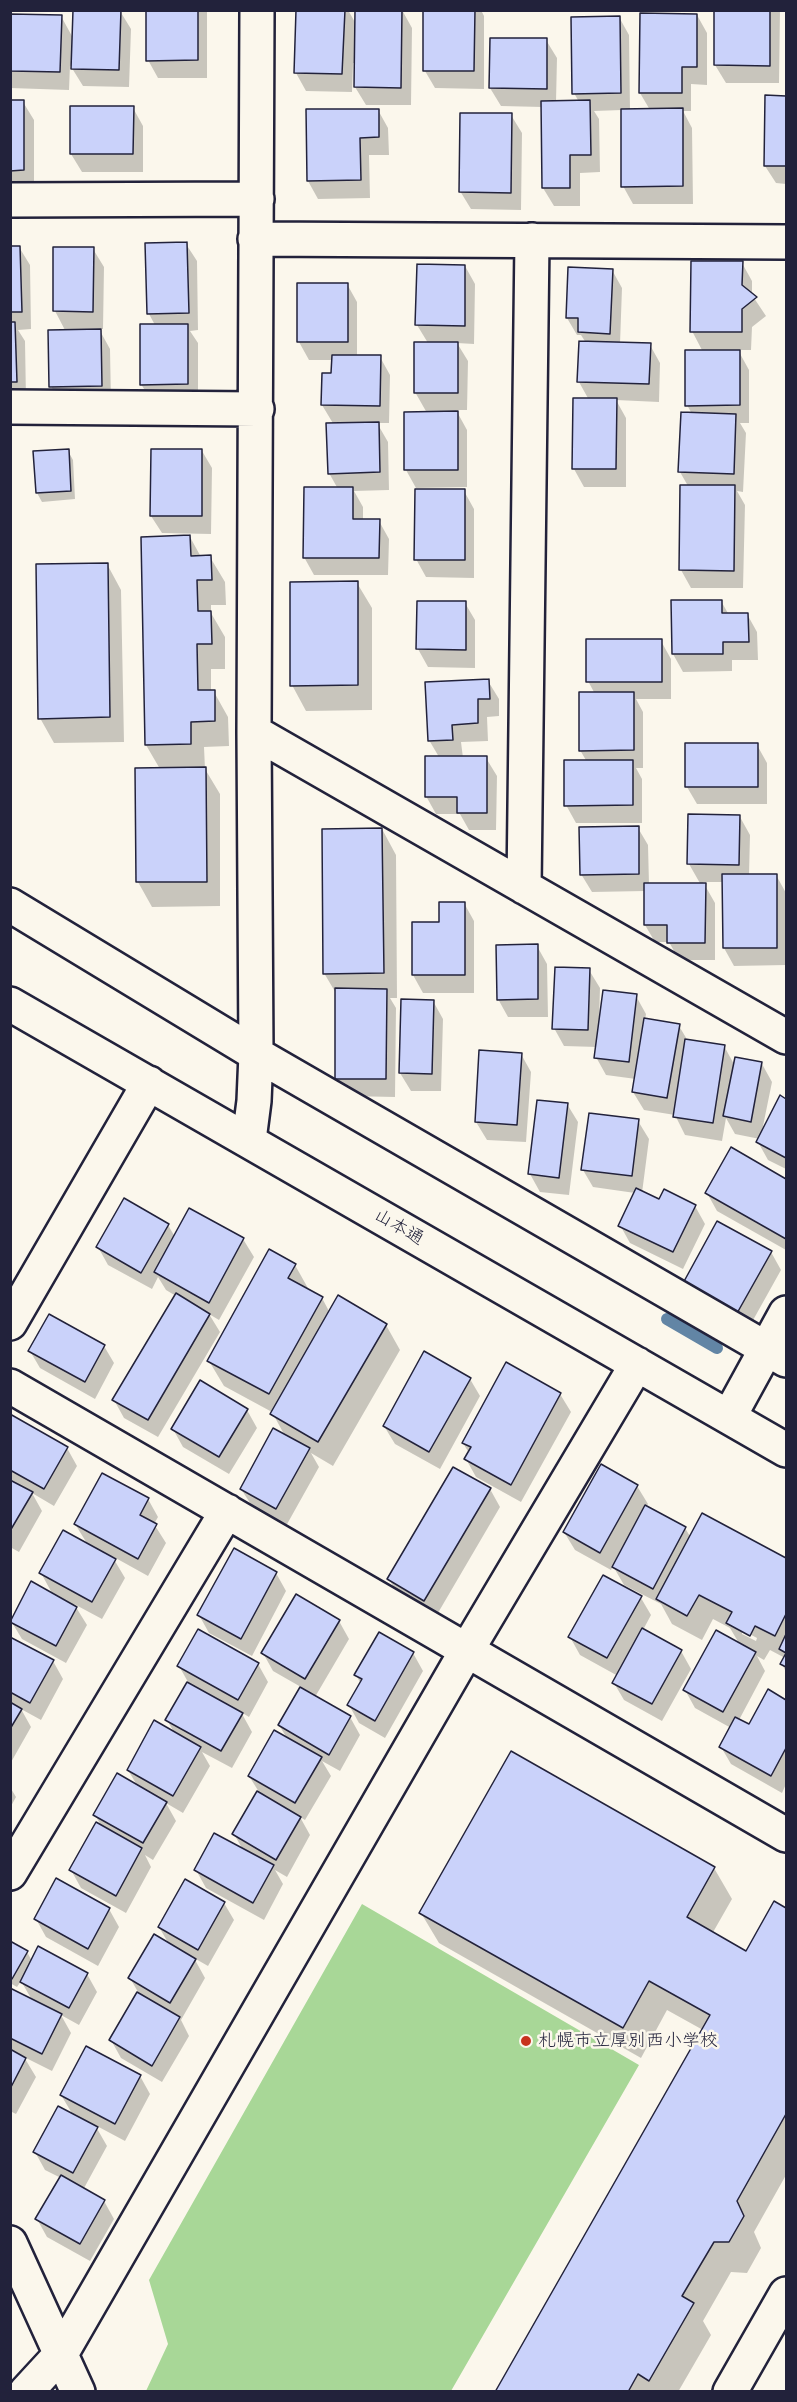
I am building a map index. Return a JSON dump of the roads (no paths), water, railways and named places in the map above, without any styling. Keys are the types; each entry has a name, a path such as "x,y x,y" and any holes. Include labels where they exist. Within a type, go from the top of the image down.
{"street":[{"path":"249,1140 256,1059 254,732 257,10"},
{"path":"10,200 257,199"},
{"path":"255,239 786,242"},
{"path":"524,886 532,240"},
{"path":"10,407 257,409"},
{"path":"254,732 786,1037"},
{"path":"10,905 256,1059 776,1354"},
{"name":"山本通","path":"10,1004 786,1450"},
{"path":"10,1323 149,1083"},
{"path":"729,1418 776,1354 786,1313"},
{"path":"26,2391 61,2354 467,1650 638,1364"},
{"path":"10,1386 786,1834"},
{"path":"10,1873 227,1511"},
{"path":"10,2243 78,2391"},
{"path":"730,2391 786,2294"}],"waterway":[{"path":"667,1319 717,1348"}],"place":[{"name":"札幌市立厚別西小学校","path":"526,2041"}]}
